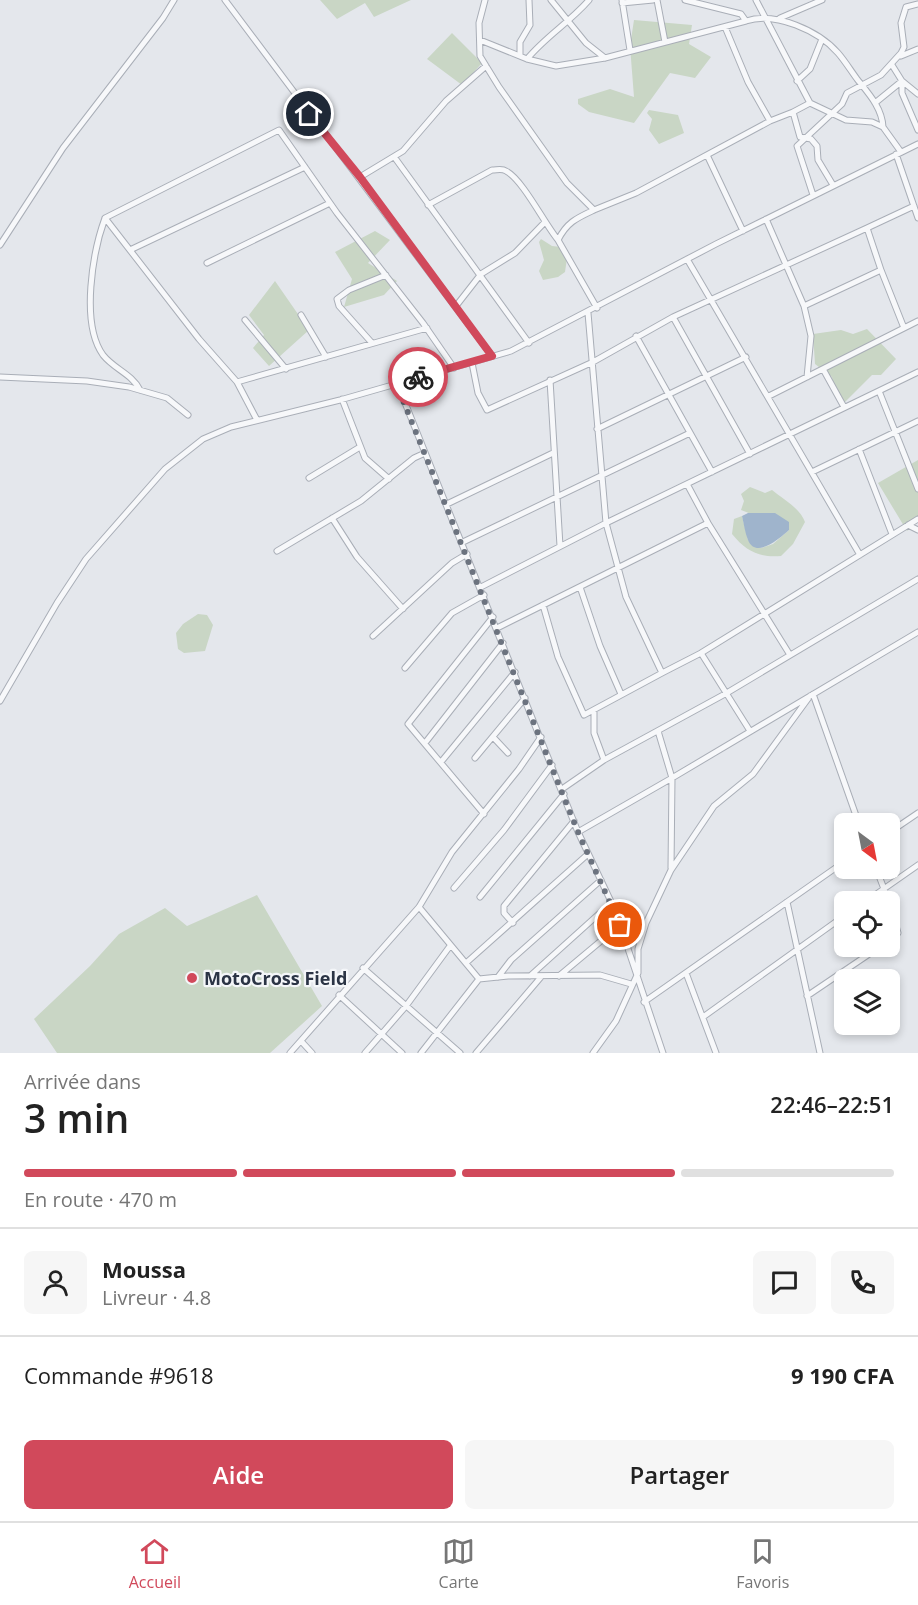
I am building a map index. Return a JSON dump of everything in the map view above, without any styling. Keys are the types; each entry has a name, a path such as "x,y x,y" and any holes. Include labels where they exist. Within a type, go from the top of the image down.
{"street":[{"path":"0,245 63,148 164,18 174,0"},
{"path":"225,0 309,114 360,177 492,356"},
{"path":"485,0 479,23 480,56 567,183 594,210"},
{"path":"520,54 520,42 530,25 529,0"},
{"path":"551,0 568,23 605,58"},
{"path":"527,59 542,41 568,23 588,0"},
{"path":"630,50 622,1 655,0 664,42"},
{"path":"685,0 732,11 741,15 746,21"},
{"path":"756,0 810,103 846,120 872,122 884,127"},
{"path":"779,18 822,0"},
{"path":"813,195 797,147 842,104 847,93 861,84 874,80 892,65 904,47 902,23 906,7 918,4"},
{"path":"480,40 520,54 527,59 556,66 605,58 746,21 766,17 779,18 822,39 839,54 875,103 882,116 884,127 899,153 918,218"},
{"path":"725,27 748,82 770,121"},
{"path":"797,81 810,69 822,39"},
{"path":"899,56 918,49"},
{"path":"892,65 902,81 918,94"},
{"path":"360,177 376,165 395,158 413,142 446,101 486,66"},
{"path":"875,103 902,81"},
{"path":"902,81 902,93 918,130"},
{"path":"558,240 564,228 573,219 636,193 770,121 810,103"},
{"path":"793,112 799,134 817,146 820,164 833,185"},
{"path":"140,390 133,379 102,353 95,333 92,310 93,271 98,239 105,218 279,130 330,203 427,328 454,368"},
{"path":"0,701 71,581 165,469 203,439 231,427 472,363 529,344 687,259 918,144"},
{"path":"707,155 742,231"},
{"path":"395,158 481,274 529,344"},
{"path":"130,250 305,167"},
{"path":"428,205 492,170 503,169 520,186 558,240 597,308"},
{"path":"207,263 330,203"},
{"path":"472,363 478,393 487,410 593,362 673,317 914,206"},
{"path":"105,218 199,339 237,382 257,420"},
{"path":"766,219 804,306 811,336 807,377"},
{"path":"456,306 481,274 515,253 545,222"},
{"path":"867,228 904,328"},
{"path":"687,259 860,555"},
{"path":"804,306 881,270"},
{"path":"372,343 339,306 336,299 349,290 386,275"},
{"path":"588,313 606,523 626,597 662,673"},
{"path":"301,315 326,357"},
{"path":"673,317 750,454"},
{"path":"245,320 286,369"},
{"path":"769,396 918,321"},
{"path":"237,382 427,328"},
{"path":"636,336 712,472"},
{"path":"597,429 746,357"},
{"path":"823,369 844,407"},
{"path":"481,587 606,523 918,372"},
{"path":"0,377 87,381 140,390 167,398 188,415"},
{"path":"549,381 560,546"},
{"path":"396,383 463,542 578,832 620,925 663,1053"},
{"path":"879,391 918,489"},
{"path":"342,399 365,458 389,479"},
{"path":"812,472 918,421"},
{"path":"463,542 690,433"},
{"path":"309,478 360,447"},
{"path":"859,449 892,534"},
{"path":"277,551 361,501 414,458 425,453"},
{"path":"447,504 553,453"},
{"path":"687,484 708,523 790,655"},
{"path":"332,518 357,557 403,609"},
{"path":"543,605 558,657 584,715 701,653 918,519"},
{"path":"497,628 708,523"},
{"path":"908,525 918,530"},
{"path":"373,636 452,563 467,554"},
{"path":"480,897 563,791 604,760 725,694 918,579"},
{"path":"580,587 600,646 621,694"},
{"path":"405,668 452,613 484,595"},
{"path":"484,814 409,722 493,617"},
{"path":"578,832 918,632"},
{"path":"425,743 503,643"},
{"path":"701,653 750,731"},
{"path":"441,762 515,672"},
{"path":"811,695 856,813"},
{"path":"593,1053 616,1021 638,973 638,949 646,923 671,870 714,806 753,774 811,695"},
{"path":"475,758 525,698"},
{"path":"594,710 594,733 604,760"},
{"path":"658,731 672,778 671,870"},
{"path":"493,737 508,753"},
{"path":"290,1053 419,907 452,852 484,814 541,737"},
{"path":"454,888 504,830 552,765"},
{"path":"900,825 918,813"},
{"path":"513,923 504,913 504,906 574,821"},
{"path":"466,963 588,854"},
{"path":"881,891 918,865"},
{"path":"644,1002 834,869"},
{"path":"880,879 884,889"},
{"path":"498,977 519,953 601,880"},
{"path":"787,902 820,1053"},
{"path":"530,976 611,903"},
{"path":"419,907 479,979"},
{"path":"703,1017 834,923"},
{"path":"559,976 620,925"},
{"path":"365,1053 406,1006 450,946"},
{"path":"807,996 865,957"},
{"path":"363,968 460,1053"},
{"path":"686,973 716,1053"},
{"path":"421,1053 479,979 600,975 631,984"},
{"path":"476,1053 541,976"},
{"path":"339,995 402,1053"},
{"path":"301,1041 312,1053"}],"green space":[{"path":"320,0 411,0 374,17 365,3 337,19"},
{"path":"634,20 692,25 689,44 711,57 695,78 670,73 634,123 589,112 578,104 578,99 610,89 634,97 630,46"},
{"path":"452,33 482,63 462,85 427,59"},
{"path":"649,110 678,115 684,133 659,144 649,130 652,119 647,113"},
{"path":"375,231 390,240 368,263 397,281 384,295 344,307 352,279 335,252"},
{"path":"541,239 552,246 561,247 567,258 565,272 558,277 543,280 539,271 544,260 539,242"},
{"path":"275,281 309,330 269,366 253,348 264,335 249,315"},
{"path":"867,329 896,359 881,375 872,375 844,403 834,389 832,377 815,364 813,334 841,330 853,334"},
{"path":"918,460 918,519 907,531 878,483"},
{"path":"750,487 765,493 772,490 803,517 805,522 793,544 781,556 766,556 754,552 742,545 732,534 734,519 742,516 748,540 761,548 773,544 789,530 765,513 754,515 741,510 744,501 741,494"},
{"path":"198,614 207,615 213,625 205,651 184,653 178,649 176,633 183,624"},
{"name":"MotoCross Field","path":"257,895 322,1006 270,1053 57,1053 34,1019 90,966 119,934 165,908 187,926"}],"water":[{"path":"748,513 775,513 789,522 789,530 768,545 757,548 752,546 745,531 742,516"}],"way so far":[{"path":"418,377 396,383 463,542 578,832 620,925"}],"place":[{"name":"MotoCross Field","path":"192,978"}],"route":[{"path":"309,114 360,177 492,356 418,377"}]}
